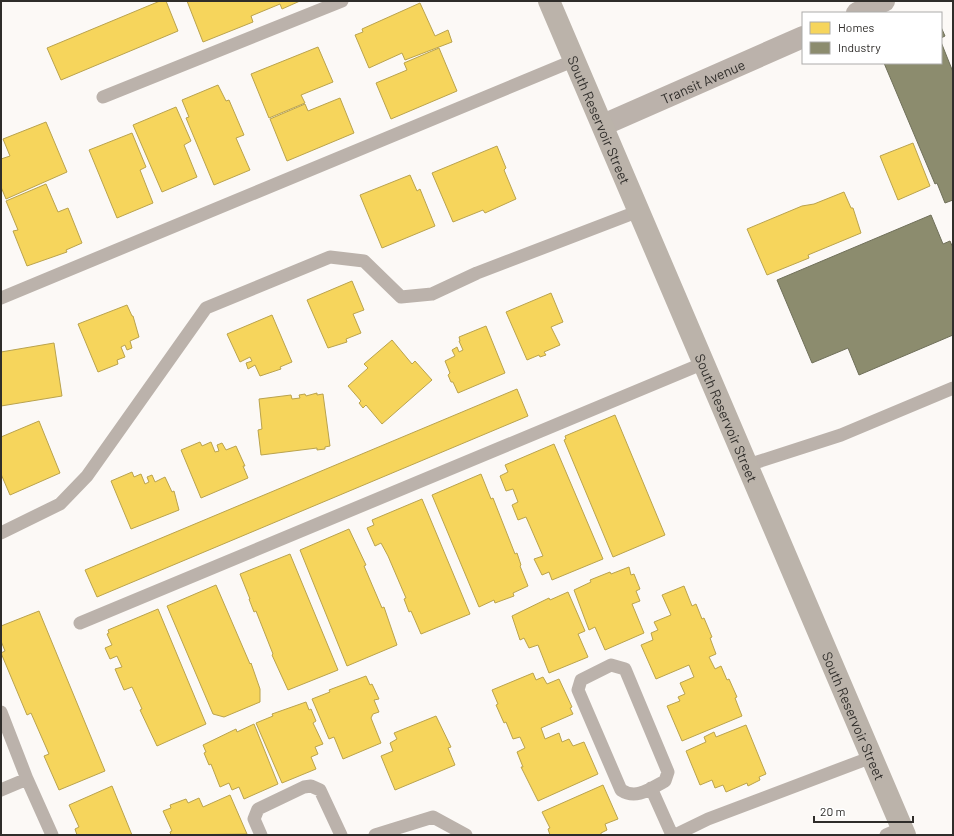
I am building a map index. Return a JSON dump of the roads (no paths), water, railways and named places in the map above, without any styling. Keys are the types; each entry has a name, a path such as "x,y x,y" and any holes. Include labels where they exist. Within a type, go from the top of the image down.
{"main road":[{"name":"South Reservoir Street","path":"549,1 872,758 898,833"}],"street":[{"path":"859,12 884,1"},
{"name":"Transit Avenue","path":"603,125 802,37"}],"lane":[{"path":"103,97 342,1"},
{"path":"1,298 574,60"},
{"path":"1,533 60,504 87,476 206,308 330,257 364,261 401,297 432,294 477,273 639,211"},
{"path":"80,623 704,363"},
{"path":"748,465 841,435 953,388"},
{"path":"611,665 625,669 668,772 665,781 651,788 637,795 628,794 621,790 581,700 578,690 581,680 611,665"},
{"path":"1,712 27,779 52,835"},
{"path":"675,835 708,819 872,758"},
{"path":"1,790 27,779"},
{"path":"261,835 254,819 258,809 304,787 312,786 320,790 341,835"},
{"path":"651,788 672,835"},
{"path":"375,835 433,817 466,835"}]}
